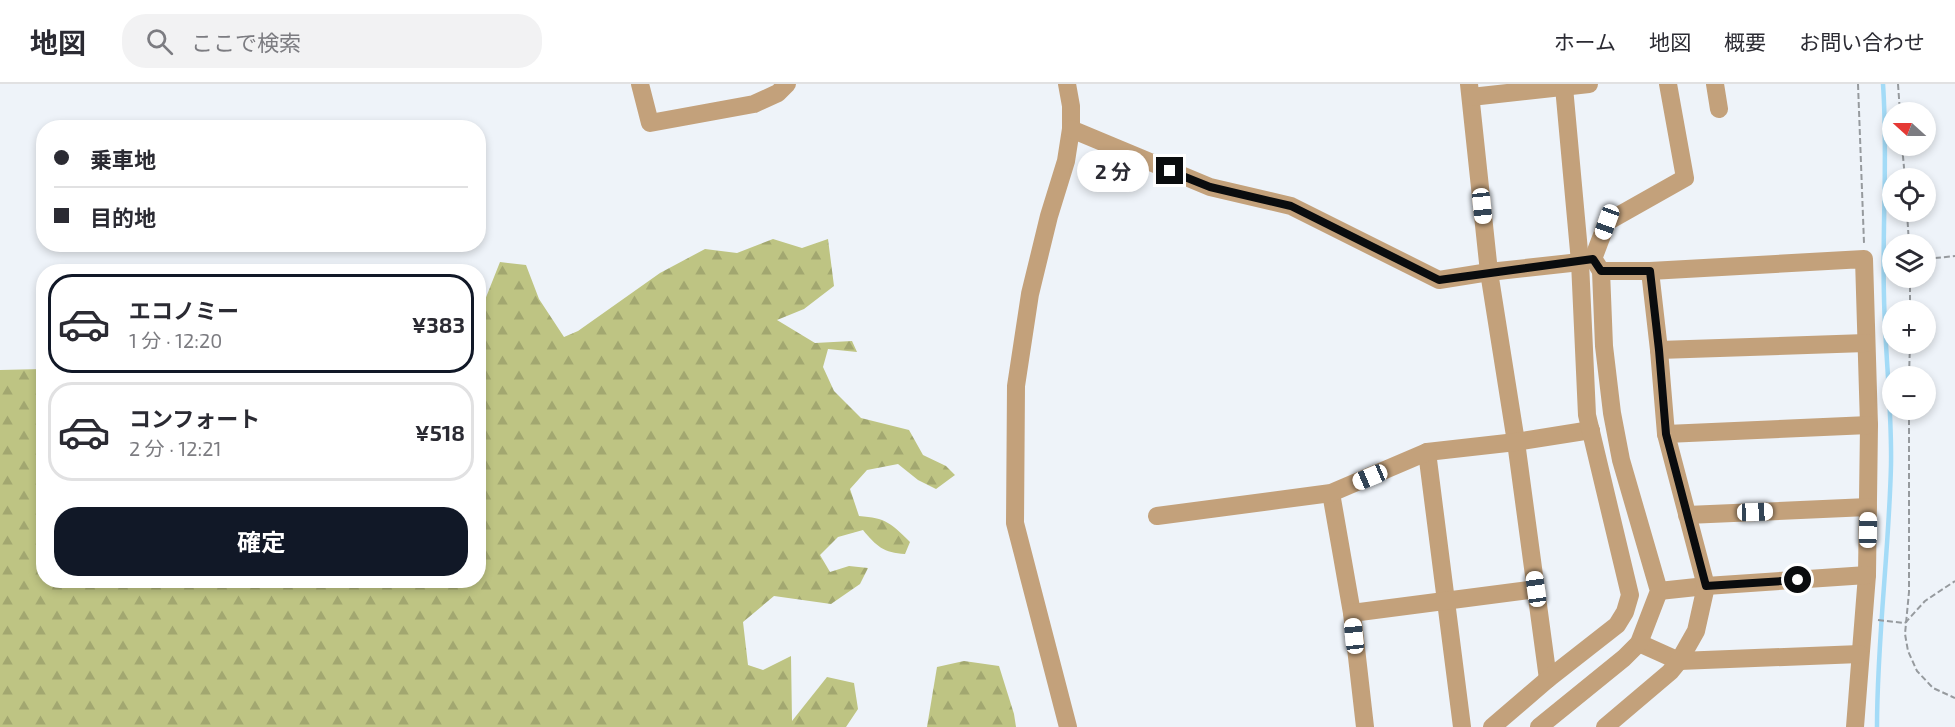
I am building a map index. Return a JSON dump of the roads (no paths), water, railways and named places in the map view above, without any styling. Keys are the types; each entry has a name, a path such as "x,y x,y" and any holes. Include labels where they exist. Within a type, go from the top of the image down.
{"street":[{"path":"640,84 650,123 754,104 778,93 787,84"},
{"path":"1067,84 1071,106 1071,129 1066,161 1049,216 1030,294 1016,386 1015,523 1068,727"},
{"path":"1548,679 1516,442 1489,272 1470,91 1589,84"},
{"path":"1492,727 1617,625 1625,612 1630,596 1587,415 1591,264 1607,222 1685,178 1668,84"},
{"path":"1714,84 1719,109"},
{"path":"1539,727 1624,658 1639,643 1659,591 1621,459 1564,87"},
{"path":"1071,129 1210,187 1291,206 1439,280 1489,272 1591,264 1650,271 1864,259 1869,424 1867,575 1855,727"},
{"path":"1605,727 1670,672 1679,661 1696,631 1706,586 1666,434 1650,271"},
{"path":"1659,350 1866,343"},
{"path":"1666,434 1869,424"},
{"path":"1157,516 1331,493 1427,452 1516,442 1592,430"},
{"path":"1427,452 1462,727"},
{"path":"1331,493 1352,613 1365,727"},
{"path":"1687,516 1868,507"},
{"path":"1659,591 1867,575"},
{"path":"1352,613 1536,589"},
{"path":"1639,643 1679,661 1860,654"}],"waterway":[{"path":"1877,727 1891,465 1884,297 1883,84"}]}
